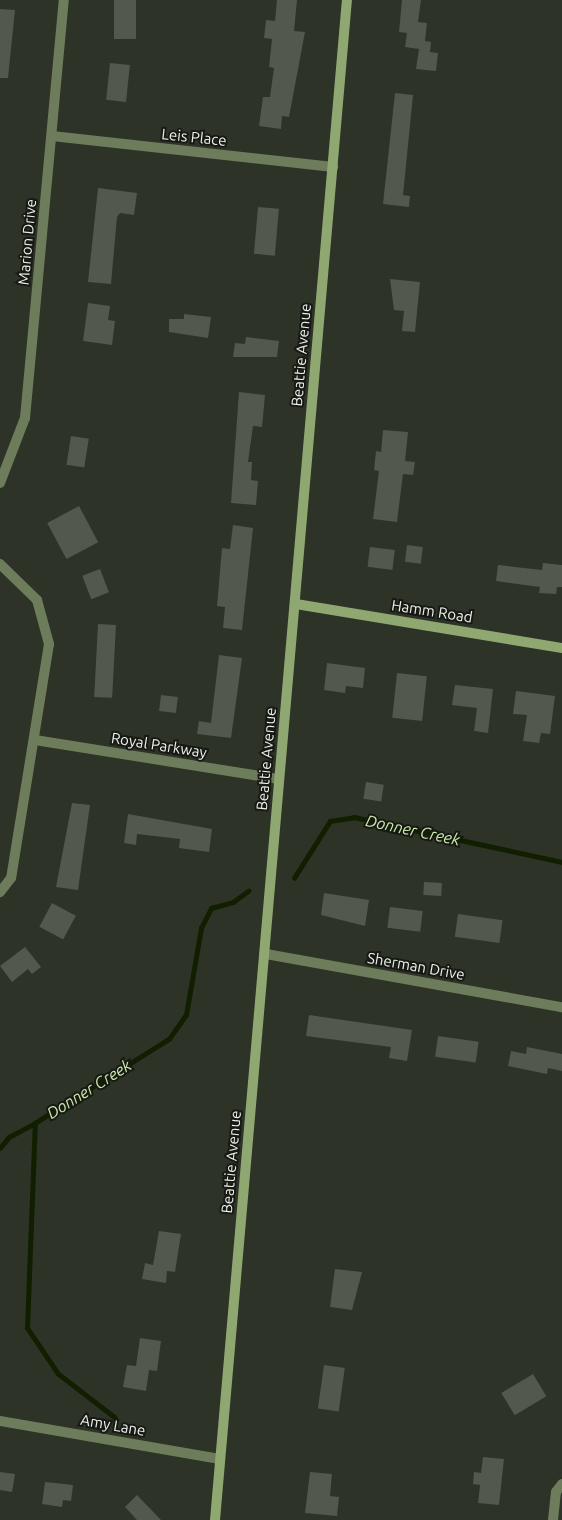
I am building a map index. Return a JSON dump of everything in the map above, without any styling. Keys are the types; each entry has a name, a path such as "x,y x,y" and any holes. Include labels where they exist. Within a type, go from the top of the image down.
{"street":[{"name":"Marion Drive","path":"0,483 25,418 64,0"},
{"name":"Beattie Avenue","path":"215,1520 266,954 279,779 296,604 347,0"},
{"name":"Leis Place","path":"52,136 333,167"},
{"path":"0,564 37,600 49,644 11,878 0,892"},
{"name":"Hamm Road","path":"296,604 562,648"},
{"name":"Royal Parkway","path":"34,740 279,779"},
{"name":"Sherman Drive","path":"266,954 562,1006"},
{"name":"Amy Lane","path":"0,1421 220,1459"},
{"path":"553,1520 556,1492 562,1484"}],"building":[{"path":"114,0 136,0 136,39 114,39"},
{"path":"277,0 297,0 294,31 305,32 289,117 282,116 281,129 259,126 263,97 270,97 274,68 269,67 272,39 264,38 266,20 275,21"},
{"path":"402,0 421,0 418,22 427,23 425,41 431,42 430,52 438,53 436,71 416,69 419,49 405,47 407,33 399,32"},
{"path":"0,9 15,10 8,78 0,78"},
{"path":"110,63 130,65 126,102 106,100"},
{"path":"395,93 413,95 403,195 410,196 409,207 383,204"},
{"path":"98,188 137,193 134,215 120,213 117,217 111,284 88,282"},
{"path":"258,207 279,209 275,256 254,254"},
{"path":"390,279 420,282 415,332 402,331 404,311 394,310"},
{"path":"88,303 110,306 108,320 115,321 112,345 83,341"},
{"path":"184,314 211,317 208,338 169,332 169,319 184,319"},
{"path":"246,337 279,341 277,357 233,357 235,343 245,344"},
{"path":"239,392 265,395 262,427 253,426 248,462 252,462 251,480 258,481 256,505 231,503"},
{"path":"383,430 408,432 405,461 415,462 413,475 403,474 397,522 373,519 379,471 374,470 376,451 381,452"},
{"path":"71,436 89,439 84,467 66,465"},
{"path":"79,506 98,542 66,559 47,523"},
{"path":"233,525 253,528 242,630 223,628 225,607 217,606 222,548 230,549"},
{"path":"407,545 423,547 421,564 405,562"},
{"path":"370,547 395,550 392,570 368,567"},
{"path":"543,563 562,565 562,587 557,587 556,594 539,593 540,587 496,581 498,565 542,570"},
{"path":"100,569 109,592 91,599 82,576"},
{"path":"98,624 116,625 112,698 94,697"},
{"path":"219,655 242,658 231,738 197,734 199,721 211,723"},
{"path":"327,663 365,668 363,688 346,686 345,693 324,690"},
{"path":"397,673 427,676 422,721 392,718"},
{"path":"455,685 493,689 488,733 474,731 477,708 452,705"},
{"path":"516,691 555,696 550,734 541,733 539,743 523,741 527,715 513,714"},
{"path":"161,695 178,697 176,713 159,711"},
{"path":"366,782 384,785 381,802 363,799"},
{"path":"72,803 90,805 78,890 56,887"},
{"path":"128,814 212,829 209,852 179,848 180,839 137,834 136,845 124,843"},
{"path":"424,882 442,883 441,896 423,895"},
{"path":"324,893 369,900 365,926 321,915"},
{"path":"52,903 76,916 63,940 39,927"},
{"path":"390,907 423,911 420,932 387,928"},
{"path":"458,914 503,920 499,943 455,937"},
{"path":"25,947 41,967 32,974 28,969 12,982 0,966"},
{"path":"309,1015 412,1030 407,1061 389,1058 391,1047 306,1036"},
{"path":"438,1036 479,1042 476,1063 435,1057"},
{"path":"527,1047 562,1054 562,1071 548,1068 547,1074 508,1066 511,1051 526,1054"},
{"path":"159,1231 181,1234 175,1272 167,1271 166,1283 142,1279 145,1263 153,1265"},
{"path":"335,1269 362,1272 352,1310 330,1307"},
{"path":"140,1338 161,1341 157,1371 149,1370 146,1391 123,1387 127,1365 136,1366"},
{"path":"324,1365 345,1368 339,1411 318,1409"},
{"path":"533,1374 546,1396 515,1415 501,1393"},
{"path":"483,1457 504,1459 499,1505 478,1503 480,1485 473,1484 474,1472 481,1473"},
{"path":"0,1472 15,1474 12,1492 0,1490"},
{"path":"310,1472 332,1474 330,1496 339,1497 337,1516 305,1513"},
{"path":"45,1482 73,1485 71,1501 63,1500 62,1507 42,1504"},
{"path":"137,1495 161,1520 137,1520 125,1507"}],"waterway":[{"name":"Donner Creek","path":"294,878 330,821 354,817 562,862"},
{"name":"Donner Creek","path":"115,1418 58,1374 27,1328 35,1123 169,1039 186,1015 201,928 211,908 233,902 248,891"},
{"path":"0,1148 9,1137 35,1123"}]}
